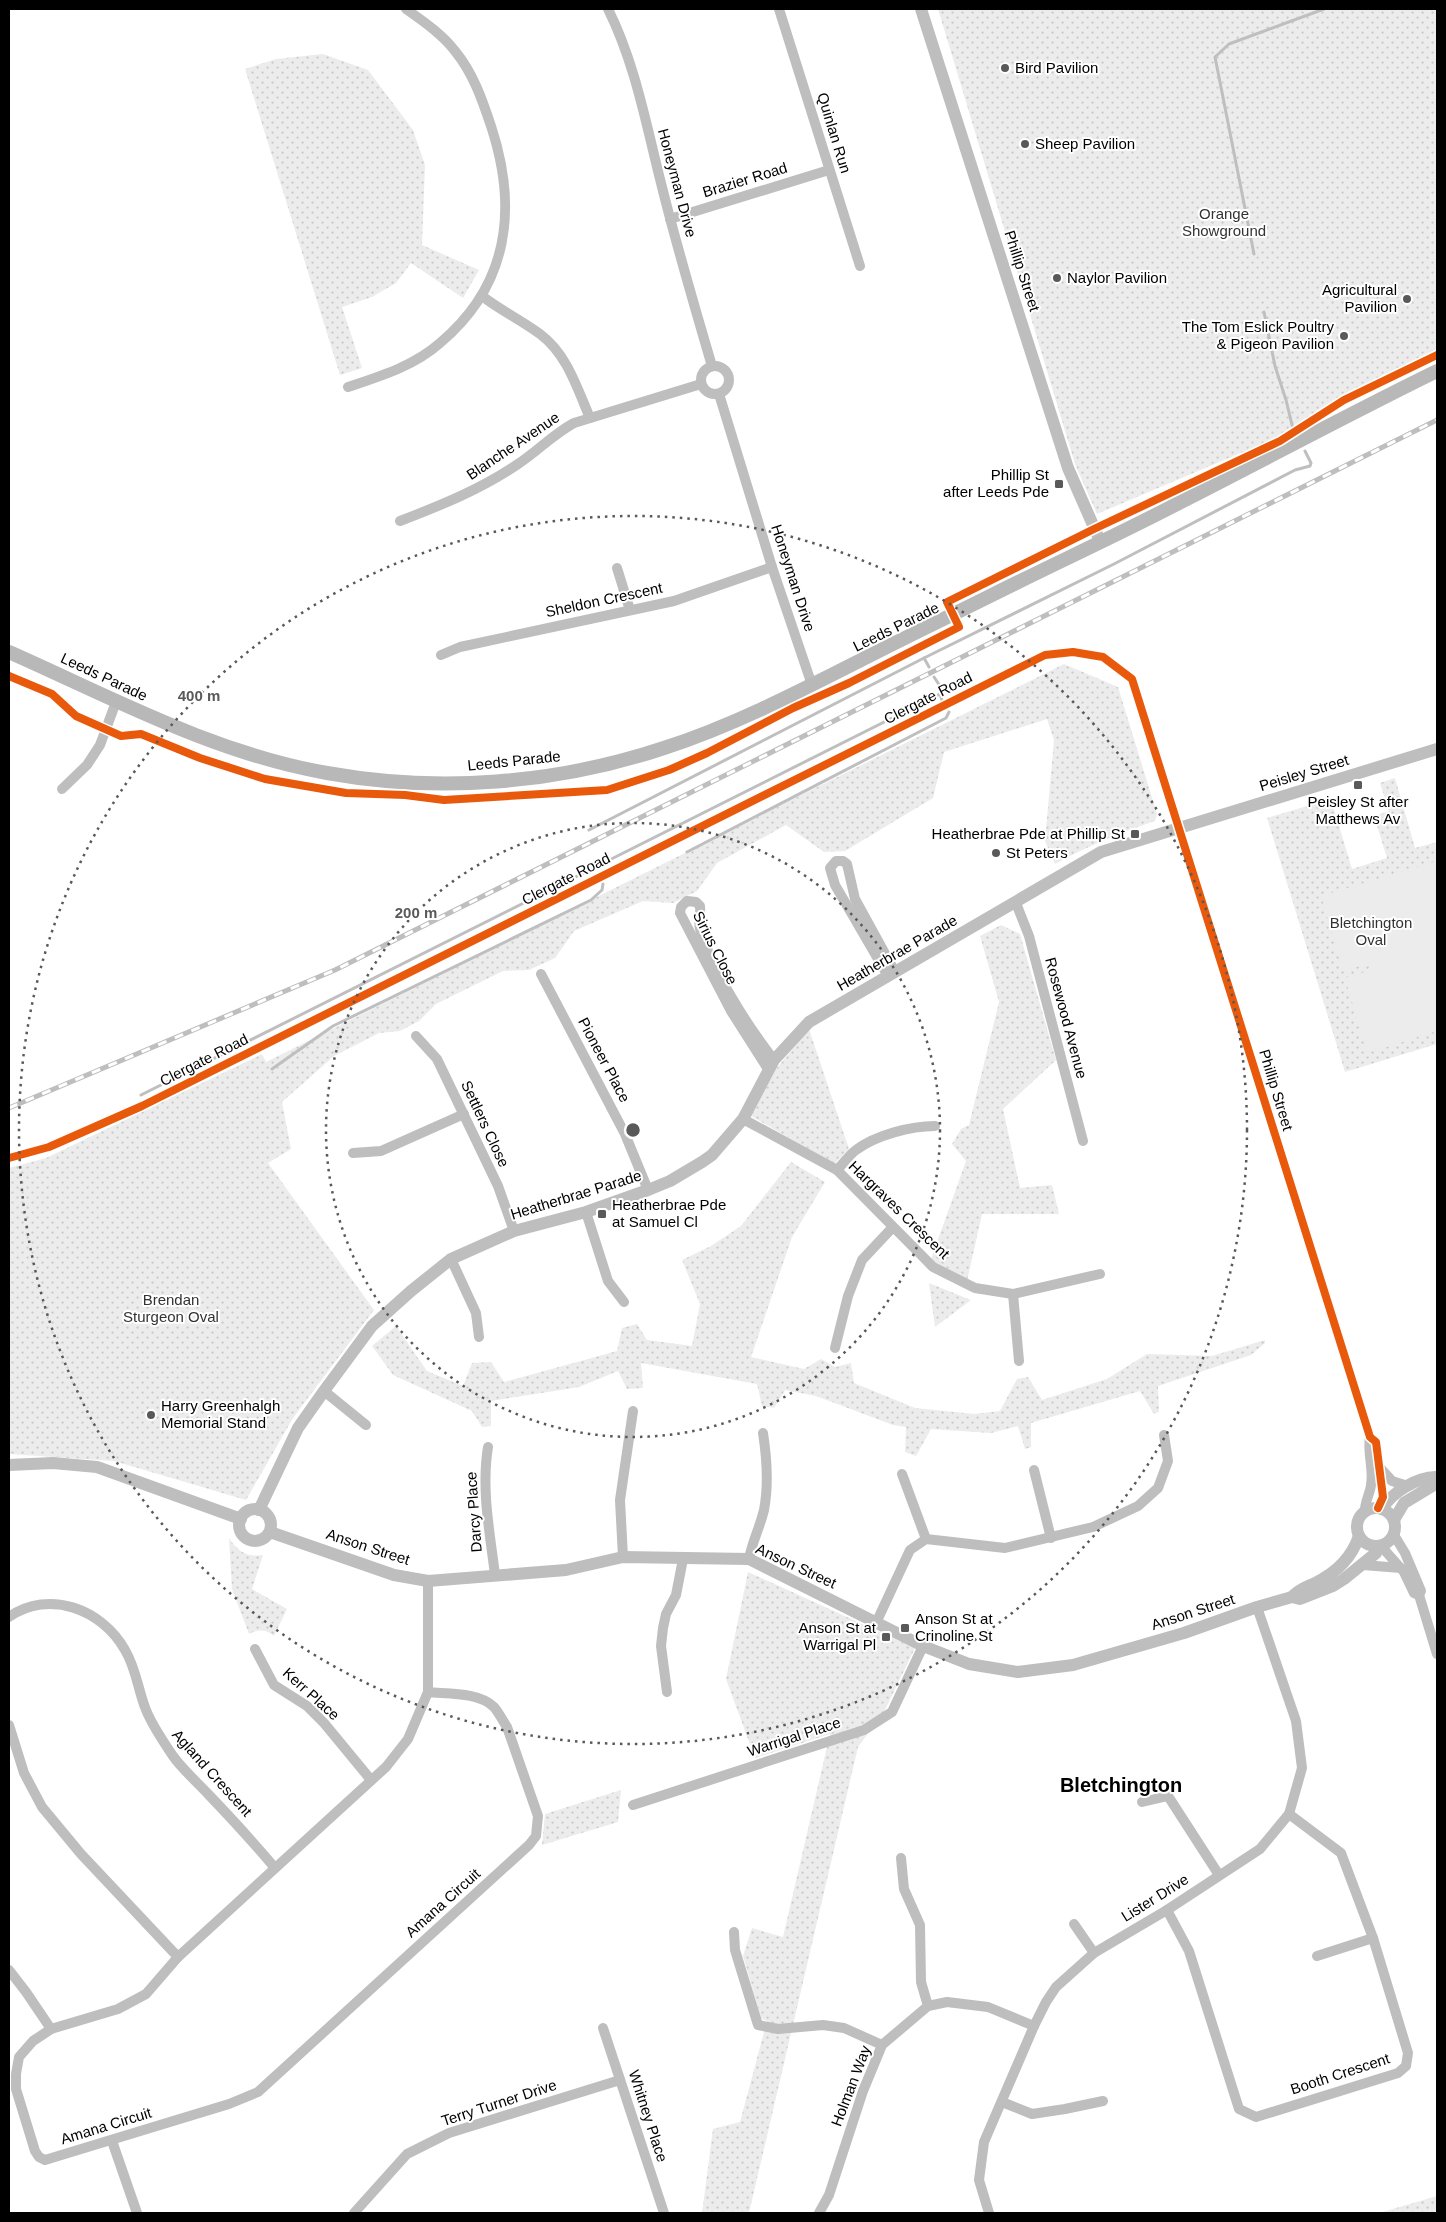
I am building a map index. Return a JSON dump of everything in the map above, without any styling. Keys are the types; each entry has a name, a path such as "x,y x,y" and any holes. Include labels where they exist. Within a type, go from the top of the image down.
{"main road":[{"name":"Leeds Parade","path":"9,652 116,702 214,743 285,764 326,773 420,783 469,783 545,776 618,762 665,748 707,732 812,685 1177,504 1437,371"}],"street":[{"path":"348,387 394,371 419,358 439,344 459,326 482,296 497,261 504,233 506,216 504,178 496,141 483,102 464,64 444,39 406,9"},
{"name":"Honeyman Drive","path":"608,9 633,73 670,218 712,366"},
{"name":"Quinlan Run","path":"779,9 860,266"},
{"name":"Phillip Street","path":"921,9 1068,468 1100,541"},
{"name":"Brazier Road","path":"670,218 830,170"},
{"path":"482,296 539,333 555,348 568,367 590,418"},
{"path":"712,366 722,367 728,375 727,388 720,394 707,392 701,384 703,373 712,366"},
{"name":"Blanche Avenue","path":"400,521 467,495 520,462 559,431 590,418 701,384"},
{"name":"Honeyman Drive","path":"720,394 772,567 812,685"},
{"name":"Sheldon Crescent","path":"441,655 460,647 683,598 772,567"},
{"path":"617,568 630,610"},
{"name":"Clergate Road","path":"9,1158 49,1147 142,1106 1045,655 1073,652 1104,657 1132,679"},
{"name":"Phillip Street","path":"1132,679 1370,1437 1372,1483 1365,1512"},
{"path":"62,790 87,765 100,745 116,702"},
{"name":"Peisley Street","path":"1180,829 1437,749"},
{"name":"Heatherbrae Parade","path":"259,1510 298,1428 372,1326 451,1259 514,1231 586,1212 670,1181 712,1155 743,1119 771,1065 810,1022 1102,852 1180,829"},
{"path":"836,861 843,861 847,864 855,898 892,974 835,885 830,868 836,861"},
{"name":"Sirius Close","path":"688,900 696,902 700,906 700,928 712,958 771,1065 731,1011 680,913 681,907 688,900"},
{"name":"Rosewood Avenue","path":"1016,903 1029,936 1084,1141"},
{"name":"Pioneer Place","path":"542,974 625,1134 648,1190"},
{"name":"Settlers Close","path":"416,1036 437,1059 498,1186 514,1231"},
{"path":"353,1154 381,1151 464,1114"},
{"name":"Hargraves Crescent","path":"743,1119 837,1170 933,1268 975,1288 1013,1294 1100,1274"},
{"path":"837,1170 856,1150 890,1134 922,1126 935,1126"},
{"path":"586,1212 608,1282 624,1302"},
{"path":"835,1348 848,1296 862,1260 892,1228"},
{"path":"451,1259 476,1313 479,1336"},
{"path":"1013,1294 1019,1361"},
{"path":"324,1391 366,1426"},
{"path":"623,1557 620,1500 633,1411"},
{"path":"749,1559 764,1511 768,1462 763,1433"},
{"path":"876,1623 910,1550 926,1539 1005,1548 1093,1527 1138,1506 1158,1488 1168,1461 1164,1435"},
{"name":"Phillip Street","path":"1370,1437 1376,1442 1380,1469 1383,1497 1380,1508"},
{"name":"Darcy Place","path":"488,1447 484,1471 495,1575"},
{"path":"9,1465 53,1463 97,1467 241,1519"},
{"path":"1380,1469 1392,1481 1408,1486"},
{"path":"1034,1470 1051,1538"},
{"path":"902,1474 926,1539"},
{"path":"1394,1535 1388,1542 1379,1546 1367,1544 1359,1536 1357,1525 1365,1512 1380,1508 1408,1486 1437,1477"},
{"path":"1437,1483 1404,1503 1394,1520 1394,1535 1406,1553 1421,1590 1419,1595 1437,1654"},
{"path":"1380,1508 1389,1513 1394,1520"},
{"path":"259,1510 269,1518 270,1532 264,1538 251,1540 241,1532 241,1519 248,1511 259,1510"},
{"name":"Anson Street","path":"270,1532 394,1575 428,1581 566,1570 623,1557 749,1559 923,1646 969,1664 1018,1672 1073,1666 1184,1633 1257,1607 1292,1597 1300,1599 1333,1586 1363,1565 1376,1553 1379,1546"},
{"name":"Anson Street","path":"1292,1597 1297,1591 1316,1583 1337,1569 1353,1550 1359,1536"},
{"path":"1379,1546 1401,1568 1414,1593 1419,1595"},
{"path":"667,1692 661,1646 663,1628 666,1614 676,1595 683,1559"},
{"path":"1363,1565 1401,1568"},
{"name":"Amana Circuit","path":"428,1581 428,1692 408,1739 398,1754 178,1957 146,1994 133,2002 106,2013 51,2029 33,2041 20,2057 16,2074 16,2089 35,2151 39,2157 45,2160 112,2141 229,2104 258,2092 529,1845 536,1836 538,1816 507,1727 497,1711 484,1700 428,1692"},
{"name":"Agland Crescent","path":"9,1617 37,1604 70,1606 100,1622 117,1636 132,1664 146,1710 158,1734 175,1758 250,1837 275,1868"},
{"name":"Lister Drive","path":"989,2213 979,2180 984,2142 1034,2026 1056,1986 1094,1953 1166,1910 1260,1849 1290,1814 1302,1768 1296,1721 1257,1607"},
{"name":"Warrigal Place","path":"634,1805 864,1730 892,1712 923,1646"},
{"name":"Kerr Place","path":"255,1649 274,1684 307,1706 371,1780"},
{"path":"9,1725 24,1773 42,1807 81,1854 178,1957"},
{"path":"1142,1802 1168,1796 1219,1875"},
{"name":"Booth Crescent","path":"1166,1910 1189,1951 1239,2110 1256,2117 1398,2073 1406,2066 1408,2053 1373,1938 1340,1853 1290,1814"},
{"path":"900,1858 904,1889 920,1925 921,1982 928,2006 947,2002 988,2007 1034,2026"},
{"path":"1074,1924 1094,1953"},
{"path":"734,1932 735,1950 758,2025 778,2029 823,2025 844,2028 882,2045"},
{"path":"1317,1956 1373,1938"},
{"path":"9,1970 51,2029"},
{"name":"Holman Way","path":"819,2213 829,2194 863,2091 882,2045 928,2006"},
{"name":"Whitney Place","path":"602,2028 664,2213"},
{"name":"Terry Turner Drive","path":"359,2212 408,2154 449,2133 620,2080"},
{"path":"1002,2102 1032,2114 1065,2110 1103,2100"},
{"path":"112,2141 137,2213"}],"green space":[{"name":"Orange Showground","path":"938,9 1437,9 1437,361 1383,382 1276,438 1097,514 1075,464"},
{"path":"323,54 368,70 413,130 425,165 422,245 479,270 463,298 411,263 396,283 372,297 342,307 362,368 340,375 245,69 276,59"},
{"name":"Brendan Sturgeon Oval","path":"1064,664 1118,687 1157,814 1155,821 1104,840 1055,864 1045,841 1054,740 1047,719 944,752 933,798 845,851 824,852 786,825 717,863 697,891 673,903 643,901 574,931 555,958 529,970 503,971 436,1004 419,1021 400,1031 379,1033 334,1056 282,1102 291,1149 268,1163 374,1310 293,1418 246,1500 114,1461 9,1454 9,1168 46,1158 262,1054 266,1062"},
{"name":"Bletchington Oval","path":"1395,778 1415,848 1437,842 1437,1044 1345,1072 1267,818 1331,799 1352,869 1387,858 1374,816 1389,811 1380,783"},
{"path":"1437,861 1437,1031 1367,1053 1345,978 1371,970 1369,963 1343,971 1321,896"},
{"path":"1001,925 1020,934 1056,1060 1003,1109 1020,1188 1052,1185 1059,1214 982,1214 967,1281 930,1262 966,1161 952,1144 961,1129 969,1125 999,1002 980,936"},
{"path":"809,1029 849,1149 834,1164 751,1116 776,1069"},
{"path":"791,1162 825,1182 792,1237 751,1357 804,1369 821,1359 835,1367 851,1363 854,1383 915,1408 974,1414 1000,1411 1017,1379 1028,1377 1042,1400 1107,1379 1147,1354 1212,1356 1265,1340 1265,1343 1251,1355 1158,1386 1159,1412 1154,1414 1140,1391 1031,1423 1031,1447 1025,1449 1018,1426 991,1433 931,1429 916,1456 905,1452 906,1427 893,1425 816,1396 785,1390 774,1408 762,1406 757,1384 641,1363 643,1388 627,1389 618,1371 579,1387 491,1401 491,1426 482,1427 472,1411 393,1375 372,1346 396,1326 427,1371 463,1386 472,1363 491,1362 504,1382 617,1351 622,1328 637,1324 647,1340 692,1346 700,1304 682,1260 711,1246 741,1226"},
{"path":"929,1283 971,1300 935,1327"},
{"path":"229,1538 243,1552 258,1556 263,1555 252,1589 287,1609 274,1636 262,1630 249,1634 232,1589"},
{"path":"748,1572 915,1648 885,1710 858,1747 749,2213 702,2213 713,2129 740,2122 767,2021 761,2018 743,1956 752,1928 783,1937 830,1734 755,1758 726,1679"},
{"path":"621,1790 618,1822 542,1845 545,1814"},
{"path":"1437,2196 1437,2213 1379,2213"}],"waterway":[{"path":"1254,254 1215,57 1229,44 1324,9"},
{"path":"1264,312 1275,366 1293,429"},
{"path":"929,667 924,658 1114,564 1295,470 1310,466 1311,463 1305,451"},
{"path":"589,830 924,658"},
{"path":"934,677 940,686 942,700"},
{"path":"141,1095 940,694"},
{"path":"687,852 946,718 949,712"},
{"path":"272,1069 333,1026 591,900 602,890 603,884"}],"railway":[{"path":"9,1108 335,970 1437,420"}],"cycle path":[{"path":"9,676 52,694 76,716 121,736 141,734 200,758 265,779 346,793 405,795 444,800 607,790 669,770 707,753 793,708 849,683 959,627 947,602 1094,529 1280,441 1344,400 1437,355"},
{"path":"9,1158 49,1147 142,1106 1045,655 1073,652 1103,657 1132,679 1370,1437 1376,1442 1383,1497 1378,1508"}],"place":[{"name":"Bird Pavilion","path":"1005,68"},
{"name":"Sheep Pavilion","path":"1025,144"},
{"name":"Naylor Pavilion","path":"1057,278"},
{"name":"Agricultural Pavilion","path":"1407,299"},
{"name":"The Tom Eslick Poultry & Pigeon Pavilion","path":"1344,336"},
{"name":"Phillip St after Leeds Pde","path":"1059,484"},
{"name":"Peisley St after Matthews Av","path":"1358,785"},
{"name":"Heatherbrae Pde at Phillip St","path":"1135,834"},
{"name":"St Peters","path":"996,853"},
{"name":"Heatherbrae Pde at Samuel Cl","path":"602,1214"},
{"name":"Harry Greenhalgh Memorial Stand","path":"151,1415"},
{"name":"Anson St at Crinoline St","path":"905,1628"},
{"name":"Anson St at Warrigal Pl","path":"886,1637"}],"district":[{"name":"Bletchington","path":"1121,1785"}]}
